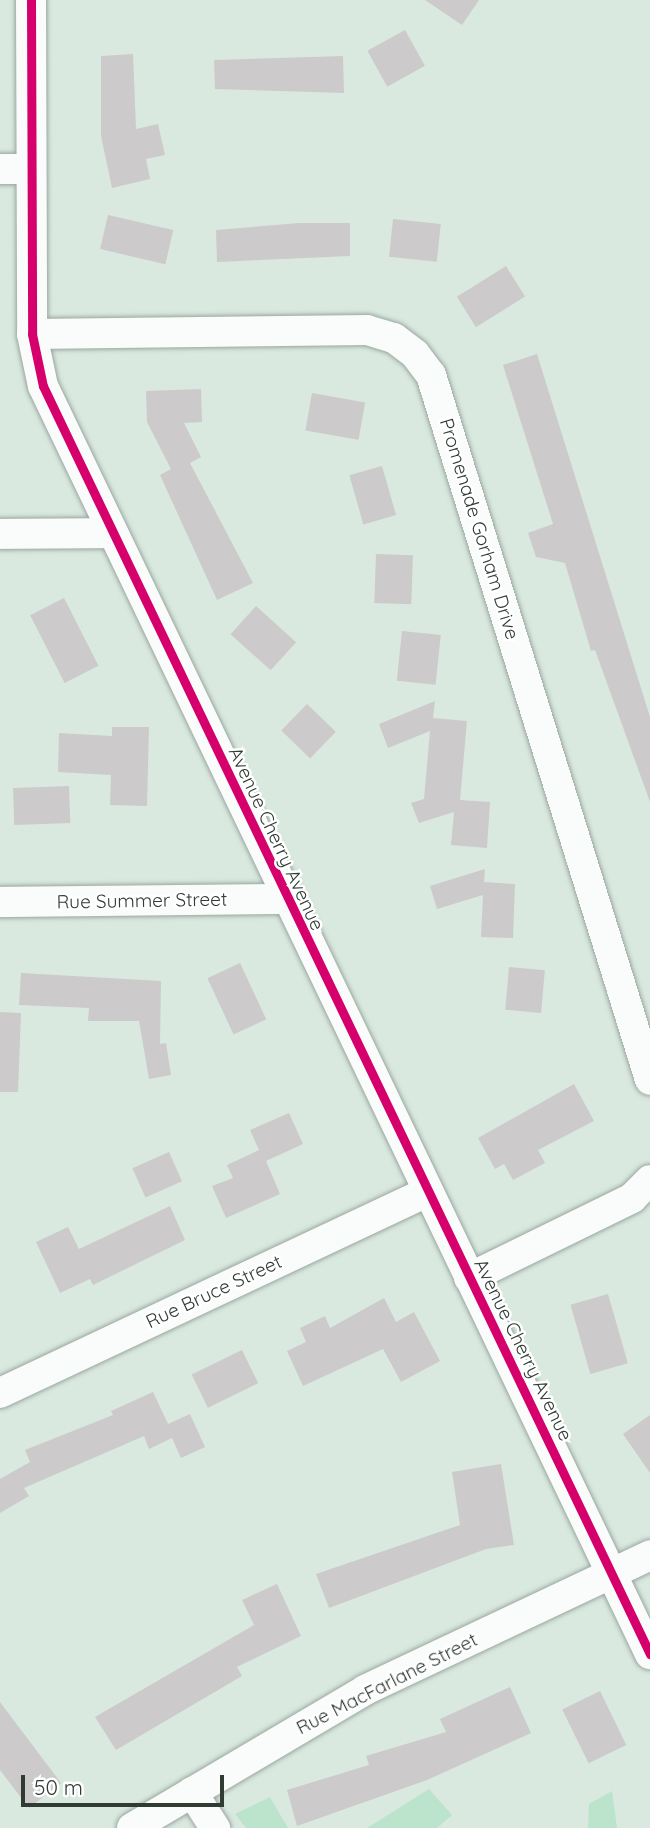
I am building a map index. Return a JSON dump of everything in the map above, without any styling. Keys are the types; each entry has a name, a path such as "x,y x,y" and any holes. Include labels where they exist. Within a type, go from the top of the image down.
{"street":[{"name":"Avenue Cherry Avenue","path":"31,0 32,334 43,386 285,899 650,1654"},
{"path":"0,169 31,169"},
{"name":"Promenade Gorham Drive","path":"32,334 367,330 394,338 415,354 431,375 650,1080"},
{"path":"0,534 112,533"},
{"name":"Rue Summer Street","path":"0,902 285,899"},
{"path":"469,1278 632,1198 650,1180"},
{"name":"Rue Bruce Street","path":"0,1393 427,1192"},
{"name":"Rue MacFarlane Street","path":"132,1828 365,1690 650,1555"},
{"path":"192,1792 215,1828"}],"green space":[{"path":"429,1789 452,1815 437,1828 367,1828"},
{"path":"612,1791 617,1828 588,1828 589,1804"},
{"path":"270,1797 288,1828 246,1828 235,1814"}],"building":[{"path":"425,0 479,0 462,25"},
{"path":"405,30 425,66 387,87 367,51"},
{"path":"133,54 136,129 158,124 165,155 146,159 150,179 112,188 101,136 101,56"},
{"path":"343,56 344,93 215,89 214,60"},
{"path":"108,215 173,230 165,264 100,249"},
{"path":"393,219 441,224 437,262 389,257"},
{"path":"299,223 350,223 350,256 217,262 216,230"},
{"path":"506,266 525,297 476,327 457,297"},
{"path":"537,354 650,717 650,802 595,650 591,651 565,563 536,557 528,533 553,524 503,365"},
{"path":"201,389 202,422 184,423 201,457 190,463 253,583 217,600 160,475 171,469 147,422 146,391"},
{"path":"312,393 365,402 359,440 305,430"},
{"path":"382,466 396,515 363,524 349,475"},
{"path":"376,554 413,555 411,604 374,603"},
{"path":"64,598 99,666 65,683 30,615"},
{"path":"256,606 296,642 271,670 231,634"},
{"path":"402,631 441,635 436,685 397,681"},
{"path":"435,701 433,718 467,721 460,800 490,802 487,848 451,845 454,812 419,823 411,803 424,799 430,731 388,748 379,724"},
{"path":"307,704 336,732 310,758 281,731"},
{"path":"112,727 149,727 147,806 110,805 111,775 58,772 59,733 112,736"},
{"path":"69,786 70,823 14,825 13,788"},
{"path":"485,869 484,882 515,884 513,938 481,937 483,895 437,909 430,886"},
{"path":"240,963 266,1019 234,1034 207,978"},
{"path":"509,967 545,970 541,1013 505,1010"},
{"path":"21,973 161,981 160,1044 166,1043 171,1075 149,1079 139,1021 88,1021 89,1008 19,1005"},
{"path":"0,1012 21,1013 18,1092 0,1092"},
{"path":"574,1084 594,1121 538,1150 545,1163 513,1180 504,1164 495,1169 478,1138"},
{"path":"289,1113 303,1144 266,1161 280,1194 226,1218 212,1186 233,1178 227,1165 259,1150 250,1130"},
{"path":"169,1152 182,1181 145,1198 132,1168"},
{"path":"170,1206 185,1240 93,1285 90,1279 60,1293 36,1242 68,1227 79,1249"},
{"path":"608,1294 628,1363 590,1374 571,1305"},
{"path":"384,1298 396,1322 414,1312 440,1361 401,1382 383,1349 303,1386 287,1351 306,1342 300,1328 325,1316 330,1328"},
{"path":"242,1350 258,1383 208,1408 192,1375"},
{"path":"153,1392 168,1424 190,1414 205,1447 181,1458 172,1438 149,1449 144,1436 24,1488 29,1496 0,1513 0,1479 30,1462 25,1450 113,1415 111,1411"},
{"path":"650,1415 650,1473 623,1434"},
{"path":"501,1464 514,1545 486,1549 329,1608 316,1574 460,1525 452,1472"},
{"path":"277,1584 301,1636 237,1667 242,1676 116,1750 95,1717 254,1625 242,1600"},
{"path":"510,1687 531,1733 427,1780 297,1826 287,1790 369,1765 366,1756 446,1732 440,1719"},
{"path":"600,1691 626,1745 589,1763 562,1709"},
{"path":"0,1702 61,1783 29,1808 0,1770"}],"cycle path":[{"path":"31,0 32,334 43,386 650,1654"}]}
